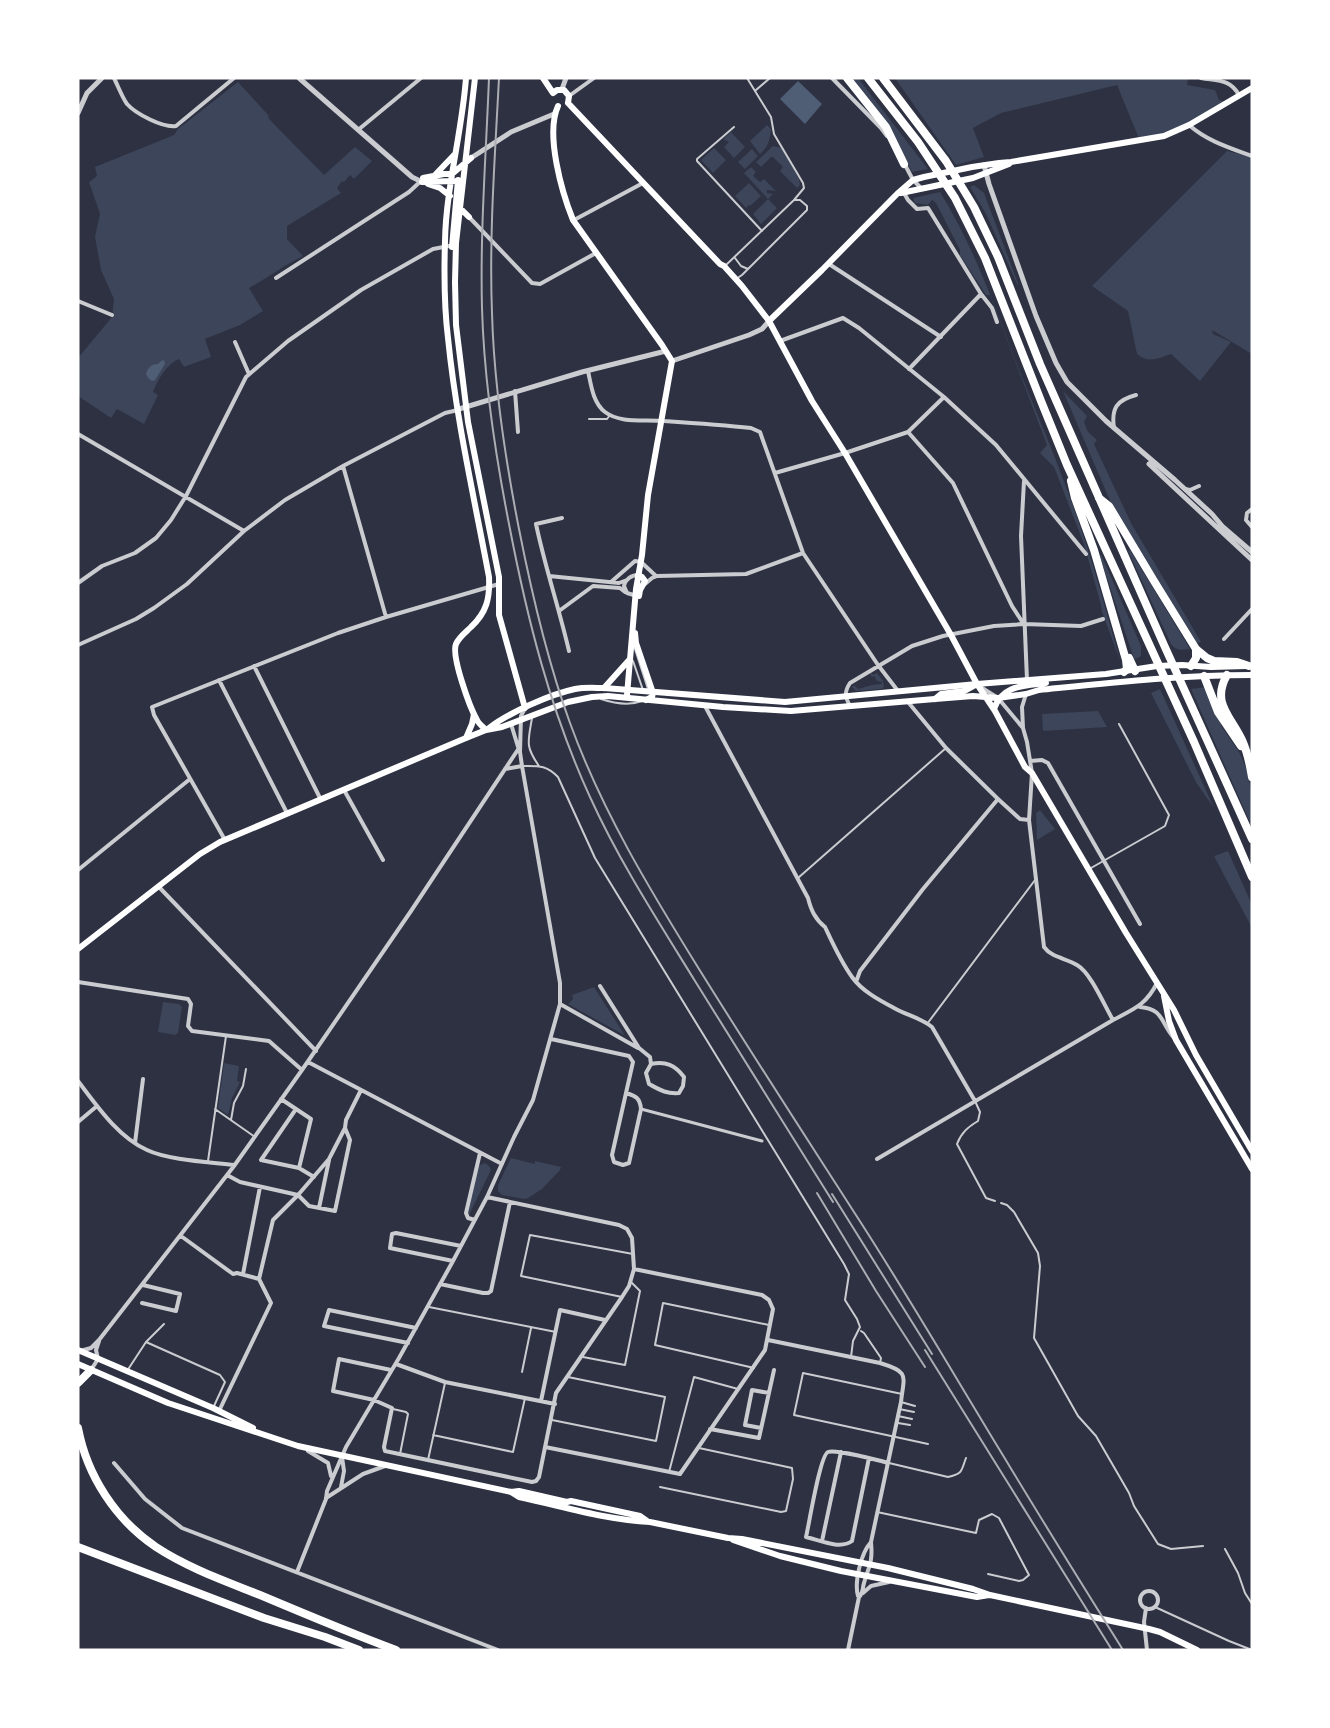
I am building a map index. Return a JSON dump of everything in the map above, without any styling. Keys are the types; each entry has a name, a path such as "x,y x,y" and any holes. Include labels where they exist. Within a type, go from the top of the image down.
{"highway":[{"path":"847,78 886,127 904,164"},
{"path":"868,78 918,142 955,198 986,258 1067,465 1221,801 1252,877"},
{"path":"883,78 946,161 974,207 998,257 1040,364 1252,839"},
{"path":"1067,465 1075,498 1094,550 1126,660 1127,669 1124,672"},
{"path":"1099,498 1109,506 1196,649 1212,660 1237,662 1251,669"},
{"path":"1110,606 1118,620 1131,664 1135,670"},
{"path":"1191,666 1196,658 1196,649"},
{"path":"1227,675 1220,691 1222,705 1243,741 1252,777"},
{"path":"1204,676 1222,718 1246,751"},
{"path":"78,1383 91,1370"},
{"path":"78,1428 82,1447 95,1478 110,1502 129,1526 155,1547 179,1561 242,1588 396,1650"},
{"path":"78,1547 359,1650"}],"main road":[{"path":"452,174 466,78"},
{"path":"475,78 471,158 450,196 451,246 447,337 489,577 488,603 484,612 462,635 454,651 455,661 474,714 486,730"},
{"path":"543,78 554,100 563,106 568,99"},
{"path":"627,698 648,495 672,361 573,220 566,203 555,156 554,114 557,90 564,84 568,99 643,183 736,279 769,321 1025,766 1032,773 1158,982 1252,1151"},
{"path":"769,321 913,180 972,167 1164,136 1189,125 1252,88"},
{"path":"422,180 440,171 455,153"},
{"path":"434,175 452,174 471,158"},
{"path":"901,193 973,178 1011,162"},
{"path":"452,174 458,180 458,206 451,246 456,259 456,325 466,407 500,584 499,615 527,707"},
{"path":"422,180 458,180"},
{"path":"422,180 440,188 450,196"},
{"path":"458,206 469,217"},
{"path":"638,575 645,579 638,596"},
{"path":"484,612 494,611 499,615"},
{"path":"633,637 651,695"},
{"path":"604,688 631,656"},
{"path":"78,949 200,854 226,840 466,738 568,702 592,697 645,700 651,695 785,702 1124,672 1157,666 1251,669"},
{"path":"1191,666 1204,676"},
{"path":"1176,678 1191,666"},
{"path":"486,730 513,713 578,688 627,690 705,705 791,711 935,699 998,698 1039,690 1227,675 1251,669"},
{"path":"1135,670 1144,681"},
{"path":"994,709 998,698 1012,688 1080,679 1090,675"},
{"path":"935,699 941,693 964,692 977,684"},
{"path":"466,738 474,714"},
{"path":"1163,993 1176,1040 1252,1169"},
{"path":"79,1350 216,1410 269,1436"},
{"path":"78,1364 168,1403 302,1447 511,1492 519,1491 640,1516 648,1521"},
{"path":"511,1492 519,1497 574,1509 638,1522 648,1521 728,1538 780,1556 867,1576 977,1597 990,1595"},
{"path":"574,1509 580,1506 616,1514 621,1512"},
{"path":"728,1538 862,1563 990,1595 1160,1632 1197,1650"}],"street":[{"path":"78,113 87,93 102,78"},
{"path":"114,78 129,106 156,123 172,127 234,78"},
{"path":"299,78 412,177 422,180"},
{"path":"358,130 421,78"},
{"path":"568,99 594,78"},
{"path":"832,78 881,128 913,180 922,189"},
{"path":"1201,78 1229,83 1239,95"},
{"path":"471,158 511,132 554,114"},
{"path":"1189,125 1214,142 1252,156"},
{"path":"984,165 1036,316 1056,363 1072,388 1114,429 1184,488 1252,552"},
{"path":"276,278 409,192 422,180"},
{"path":"573,220 643,183"},
{"path":"901,193 917,209 928,208 992,308 998,322"},
{"path":"469,217 532,283 540,284 596,253"},
{"path":"78,583 102,566 135,553 156,538 171,520 186,496 249,374 288,341 361,290 433,249 451,246"},
{"path":"829,263 941,337"},
{"path":"909,369 981,294"},
{"path":"78,301 112,315"},
{"path":"780,342 843,318 859,328 944,397 996,445 1086,554"},
{"path":"672,361 758,331 769,321"},
{"path":"235,342 249,374"},
{"path":"78,645 154,609 187,585 244,531 285,500 343,466 433,420 459,409 588,370 666,351"},
{"path":"588,370 596,400 604,412 610,415 629,420 751,428 760,432 803,553 878,665 899,692"},
{"path":"516,392 518,432"},
{"path":"1136,395 1125,397 1114,410 1112,418 1114,429 1252,560"},
{"path":"775,473 908,432 944,397"},
{"path":"908,432 953,483 1012,606 1024,624"},
{"path":"78,434 244,531"},
{"path":"343,466 386,616"},
{"path":"1024,480 1021,536 1027,680"},
{"path":"1184,488 1190,490 1199,486 1193,495 1195,498"},
{"path":"1252,508 1247,513 1246,520 1252,527"},
{"path":"562,518 536,524 569,651"},
{"path":"644,585 657,576 746,574 803,553"},
{"path":"610,582 633,562 641,562 657,576"},
{"path":"549,576 619,583 638,575"},
{"path":"626,591 624,586 627,580"},
{"path":"226,840 154,715 153,706 386,616 500,584"},
{"path":"559,611 593,586 620,588 630,595 638,596"},
{"path":"1224,639 1252,609"},
{"path":"850,706 845,697 850,683 912,646 951,634 994,626 1024,624 1081,626 1103,619"},
{"path":"254,666 321,800"},
{"path":"219,680 287,813"},
{"path":"977,684 998,698 1023,728"},
{"path":"1026,694 1022,706 1023,728 1028,742 1032,773 1029,820 1044,947 1050,953 1078,965 1087,975 1113,1020"},
{"path":"907,701 946,747 998,799 1020,819 1029,820"},
{"path":"705,705 798,878 811,908 818,921 825,927 848,971 856,982 885,1003 932,1027 975,1101"},
{"path":"79,1350 91,1348 99,1340 234,1166 316,1051 519,750 521,718 527,707"},
{"path":"513,713 521,718"},
{"path":"502,727 521,718"},
{"path":"297,1572 342,1456 408,1343 475,1220 533,1100 560,1004 560,983 519,750 511,724"},
{"path":"1030,761 1042,760 1048,764 1140,924"},
{"path":"505,769 522,766"},
{"path":"78,870 190,779"},
{"path":"344,790 383,860"},
{"path":"856,982 860,971 923,889 998,799"},
{"path":"159,887 316,1051"},
{"path":"78,982 187,999 191,1004 188,1023 191,1030 269,1041 302,1070"},
{"path":"877,1159 1113,1020 1139,1007 1158,982"},
{"path":"600,986 639,1048"},
{"path":"560,1004 639,1048 650,1057 651,1064 646,1072 649,1084 662,1092 679,1093 684,1077 677,1069 667,1063 651,1064"},
{"path":"1139,1007 1148,1008 1160,1015 1168,1032 1176,1040"},
{"path":"551,1039 629,1056 633,1062 626,1093 612,1155 614,1162 623,1165 629,1163 641,1109 640,1101 636,1096 626,1093"},
{"path":"308,1062 502,1164"},
{"path":"135,1143 143,1079"},
{"path":"78,1082 118,1129 146,1150 160,1155 234,1166"},
{"path":"216,1410 271,1303 259,1279 273,1221 329,1159 361,1090"},
{"path":"281,1100 311,1119 299,1168"},
{"path":"78,1122 97,1106"},
{"path":"296,1109 261,1160 299,1168 314,1177"},
{"path":"641,1109 762,1141"},
{"path":"227,1175 240,1182 298,1195 309,1206 335,1211 350,1140 345,1128"},
{"path":"475,1220 468,1218 466,1213 480,1152"},
{"path":"319,1208 329,1159"},
{"path":"243,1274 260,1187"},
{"path":"391,1370 339,1359 333,1391 374,1400 392,1408 384,1447 386,1451 536,1481 552,1420 556,1393 622,1297 630,1281 634,1269 632,1239 627,1229 619,1225 487,1197"},
{"path":"440,1284 483,1293 491,1291 510,1202"},
{"path":"453,1261 394,1250 390,1248 392,1234 461,1246"},
{"path":"181,1236 233,1274 243,1274 259,1279"},
{"path":"545,1447 680,1474 765,1350 773,1309 769,1300 762,1295 634,1269"},
{"path":"142,1285 180,1294 176,1311 142,1303"},
{"path":"408,1343 324,1326 329,1310 416,1328"},
{"path":"541,1401 560,1310 605,1320"},
{"path":"91,1370 98,1359 96,1350 99,1340"},
{"path":"768,1340 880,1363 897,1368 902,1372 904,1380 901,1402 871,1542 871,1565 863,1584 848,1650"},
{"path":"396,1364 445,1382 555,1404"},
{"path":"710,1430 759,1438 774,1370"},
{"path":"761,1428 746,1425 752,1390 769,1393"},
{"path":"302,1447 328,1463 331,1480"},
{"path":"869,1458 852,1541 844,1545 806,1537 824,1455 828,1452 841,1452 869,1458 888,1463"},
{"path":"822,1541 841,1452"},
{"path":"341,1487 344,1471 342,1456"},
{"path":"114,1463 145,1499 182,1528 498,1650"},
{"path":"326,1499 363,1474 387,1466"},
{"path":"861,1595 856,1589 863,1553 871,1542"},
{"path":"861,1595 871,1586 894,1581"},
{"path":"1146,1591 1152,1591 1157,1595 1158,1601 1155,1606 1146,1608 1141,1604 1140,1598 1146,1591"},
{"path":"1146,1608 1144,1622 1146,1650"}],"lane":[{"path":"559,78 564,84"},
{"path":"724,267 804,188 774,134 771,117 747,78"},
{"path":"756,90 770,78"},
{"path":"734,127 697,161 762,231"},
{"path":"721,192 724,189"},
{"path":"736,279 807,210 804,202 794,200"},
{"path":"735,258 741,266 748,269"},
{"path":"589,419 607,419 610,415"},
{"path":"631,656 651,695"},
{"path":"592,697 610,702 635,704 645,700"},
{"path":"533,716 528,739 529,748 539,766"},
{"path":"1088,869 1165,826 1169,815 1119,724"},
{"path":"798,878 946,747"},
{"path":"522,766 539,766 550,769 558,777 595,858 844,1264 849,1274 845,1294 848,1305 857,1319 859,1331 853,1341 851,1357"},
{"path":"927,1024 1035,880"},
{"path":"208,1162 225,1036"},
{"path":"231,1120 234,1103 243,1086 246,1069"},
{"path":"975,1101 980,1112 978,1121 962,1133 957,1144 986,1198 995,1201"},
{"path":"215,1109 255,1137"},
{"path":"1001,1203 1014,1212 1038,1253 1040,1266 1034,1338 1078,1416 1096,1436 1129,1493 1134,1506 1158,1544 1171,1549 1203,1546"},
{"path":"622,1297 521,1276 530,1234 633,1254"},
{"path":"582,1357 625,1365 640,1291 630,1281"},
{"path":"754,1368 655,1345 663,1303 771,1325"},
{"path":"428,1307 556,1332"},
{"path":"127,1371 146,1342 164,1324"},
{"path":"522,1372 531,1327"},
{"path":"859,1331 864,1333 870,1341 881,1358 880,1363"},
{"path":"146,1342 220,1376 225,1382 216,1410"},
{"path":"902,1394 803,1373 794,1415 928,1444"},
{"path":"552,1420 656,1441 664,1397 568,1377"},
{"path":"669,1472 694,1377 738,1389"},
{"path":"428,1460 445,1382"},
{"path":"433,1435 513,1452 525,1398"},
{"path":"901,1402 915,1406"},
{"path":"392,1408 408,1414 400,1454"},
{"path":"899,1409 914,1412"},
{"path":"898,1416 912,1419"},
{"path":"897,1422 910,1425"},
{"path":"660,1486 781,1512 786,1511 793,1479 792,1468 699,1448"},
{"path":"888,1463 948,1477 957,1475 963,1470 966,1458"},
{"path":"877,1512 976,1533 979,1520 992,1514 999,1518 1029,1575 1019,1581 988,1574"},
{"path":"1225,1550 1252,1604"},
{"path":"1155,1606 1252,1650"}],"shaded area":[{"path":"851,78 858,78 928,169 912,172 900,149"},
{"path":"895,78 1188,78 1187,85 1215,90 1219,100 1228,102 1189,125 1140,141 1117,85 1001,113 973,128 984,157 956,165"},
{"path":"798,81 822,104 805,124 780,99"},
{"path":"238,82 271,121 324,175 355,147 372,161 354,179 350,175 344,182 342,181 337,188 341,193 287,226 287,239 303,256 249,288 263,311 240,325 205,339 211,357 184,367 179,359 170,365 155,387 153,392 158,395 144,424 117,409 111,418 78,396 78,358 112,317 114,299 101,270 95,237 100,214 89,182 97,176 95,167 174,135 178,129"},
{"path":"767,125 771,129 769,140 760,154 750,141"},
{"path":"731,132 745,147 734,158 724,147 729,142 723,139"},
{"path":"773,146 782,148 799,179 800,185 797,188 780,171 783,167 773,157 761,167 756,162"},
{"path":"714,148 726,160 713,173 701,160"},
{"path":"752,149 758,156 745,169 738,162"},
{"path":"1227,151 1252,157 1252,354 1212,330 1213,334 1231,342 1200,381 1171,354 1145,359 1137,354 1128,311 1092,286"},
{"path":"751,167 756,172 753,176 760,182 764,179 776,191 767,190 767,193 773,194 768,199 744,173"},
{"path":"749,183 761,196 746,208 735,196"},
{"path":"974,185 984,193 1019,286 986,214 970,187"},
{"path":"940,192 963,233 990,295 986,295 960,255 960,250 936,203 932,200 928,205 915,203 913,198"},
{"path":"768,199 777,208 761,224 753,214"},
{"path":"992,301 1075,510 1121,663 1102,612 1084,544 1054,467 1040,453 1047,445"},
{"path":"164,360 165,364 152,381 146,374 148,369"},
{"path":"1063,391 1087,416 1084,422 1088,432 1097,440 1094,444 1131,523 1201,642 1197,643 1111,503"},
{"path":"1130,550 1190,649 1177,649 1171,644 1128,551"},
{"path":"1101,554 1141,646 1141,656 1138,658 1134,659 1100,557"},
{"path":"877,673 884,687 856,691 852,687 854,685 858,689 882,684 874,676 872,677 870,674 873,675"},
{"path":"1206,687 1222,727 1239,752 1247,770 1252,795 1252,827 1191,689"},
{"path":"1160,689 1214,808 1197,784 1151,693"},
{"path":"1098,711 1107,727 1043,731 1042,714"},
{"path":"1040,810 1055,829 1037,840 1036,813"},
{"path":"1228,851 1252,905 1252,928 1214,856"},
{"path":"594,987 624,1035 568,1004 573,999 572,995"},
{"path":"163,1002 179,1004 182,1007 178,1033 175,1035 158,1032"},
{"path":"224,1063 239,1066 237,1081 240,1082 232,1098 228,1115 218,1108"},
{"path":"511,1158 561,1167 542,1189 528,1198 502,1195 498,1191 498,1185"},
{"path":"485,1163 491,1170 469,1215 478,1166"}],"railway":[{"path":"489,78 483,222 483,335 499,471 516,559 541,663 576,764 601,821 626,868 833,1202"},
{"path":"499,78 491,284 495,368 501,422 514,502 535,603 554,675 583,756 612,819 663,910 892,1272 1123,1650"},
{"path":"817,1193 925,1367"},
{"path":"832,1194 932,1354"},
{"path":"925,1350 1112,1650"}]}
